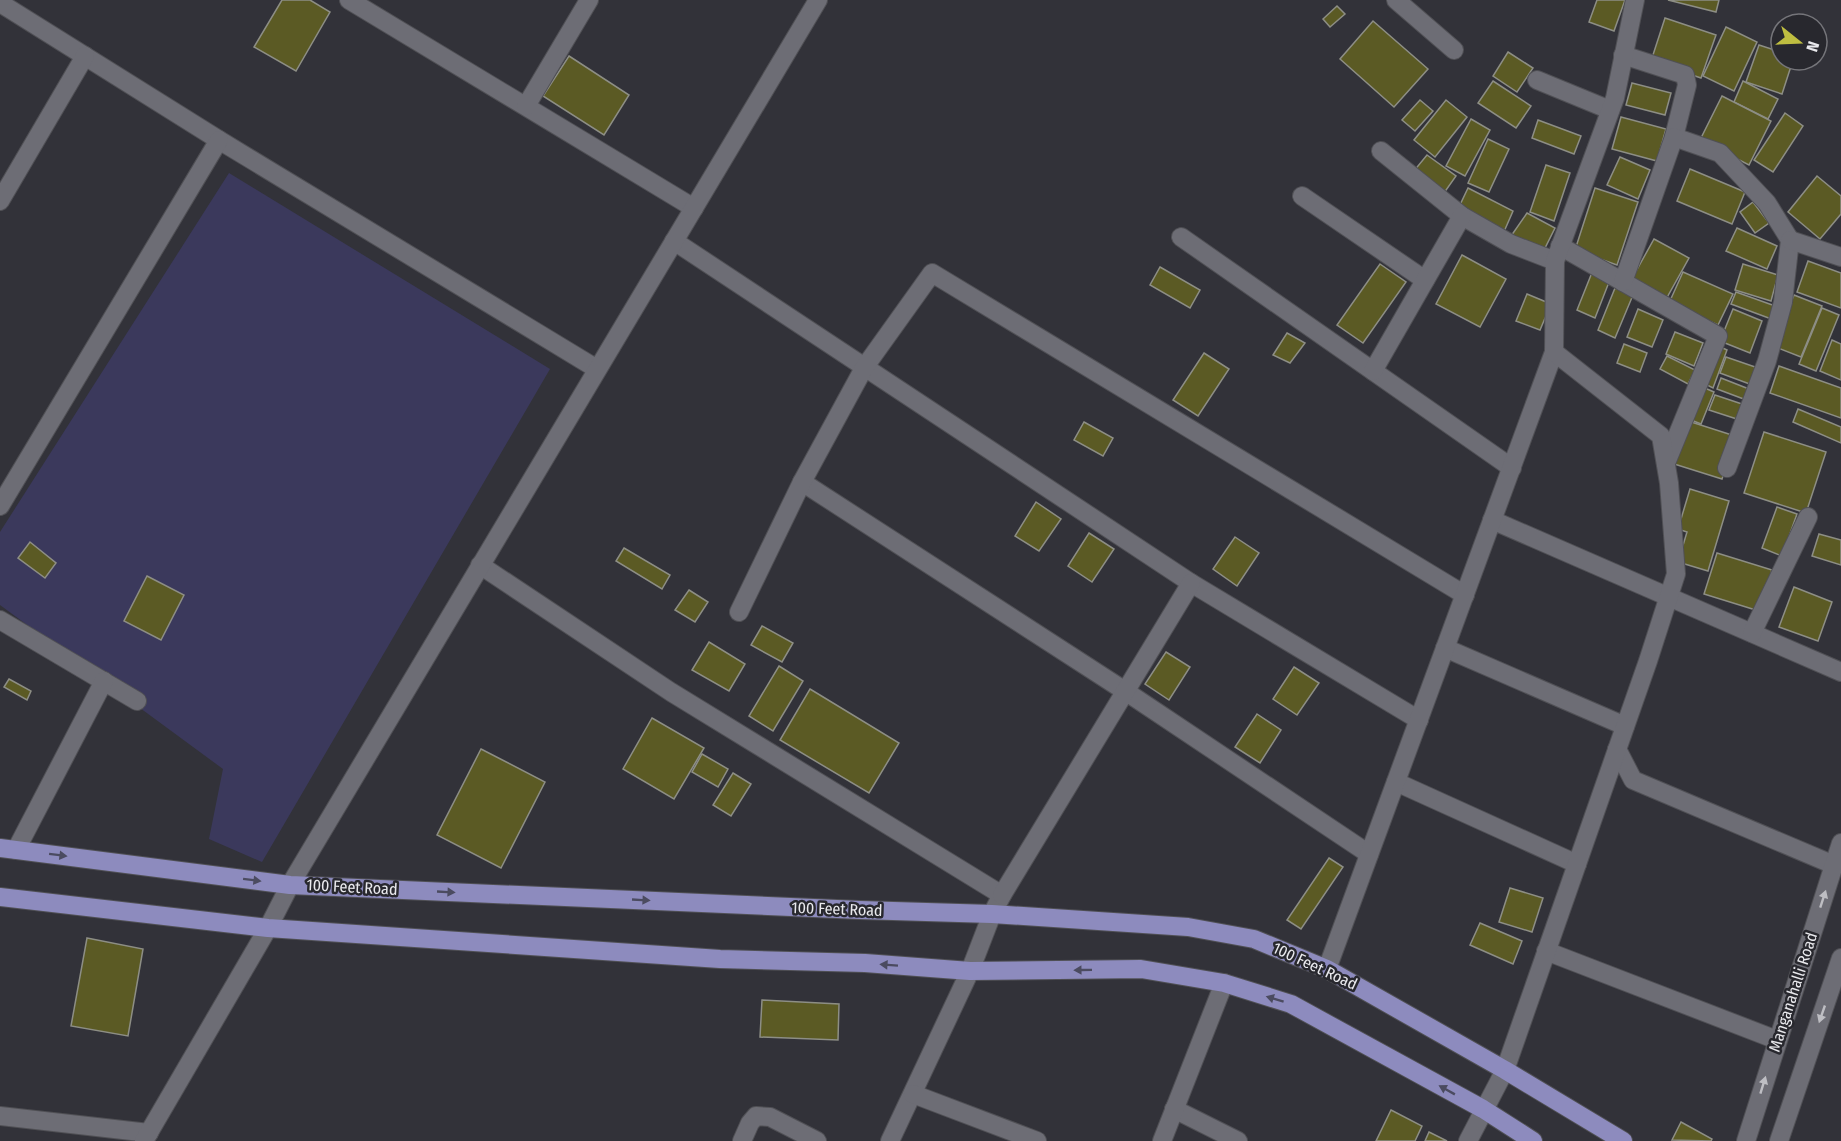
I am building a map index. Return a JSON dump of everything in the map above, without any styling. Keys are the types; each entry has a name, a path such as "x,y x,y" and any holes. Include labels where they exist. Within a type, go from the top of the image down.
{"main road":[{"name":"100 Feet Road","path":"8,849 290,885 992,914 1188,927 1254,939 1328,969 1505,1070 1623,1141"},
{"path":"0,897 268,928 720,959 865,963 970,971 1141,969 1224,983 1291,1004 1483,1109 1533,1141"}],"street":[{"path":"349,0 694,208"},
{"path":"526,106 589,0"},
{"path":"0,1116 147,1137 268,928 290,885 818,0"},
{"path":"1396,0 1454,50"},
{"path":"1328,969 1554,352 1558,253 1615,98 1635,0"},
{"path":"0,3 219,140 597,369"},
{"path":"1623,55 1685,75 1687,85 1674,137 1623,282"},
{"path":"0,201 85,56"},
{"path":"1537,80 1610,110"},
{"path":"1674,137 1720,153 1767,203 1790,240 1783,302 1767,361 1727,468"},
{"path":"0,506 219,140"},
{"path":"1381,151 1462,216 1511,244 1558,253 1623,282 1718,336 1666,463"},
{"path":"1302,196 1425,280"},
{"path":"1373,371 1462,216"},
{"path":"1180,237 1512,468"},
{"path":"1790,240 1841,257"},
{"path":"674,241 1191,583 1419,720"},
{"path":"739,612 802,482 864,368 932,273 1465,595"},
{"path":"1468,1141 1505,1070 1676,574 1669,483 1661,436 1554,352"},
{"path":"802,482 1125,691 1370,854"},
{"path":"1752,633 1808,518"},
{"path":"1492,520 1841,672"},
{"path":"480,565 671,692 1002,895"},
{"path":"890,1141 970,971 992,914 1002,895 1191,583"},
{"path":"0,620 137,701"},
{"path":"1445,648 1625,726"},
{"path":"8,849 104,681"},
{"path":"1617,749 1633,780 1834,865"},
{"path":"1396,782 1577,864"},
{"name":"Manganahalli Road","path":"1746,1141 1841,843"},
{"path":"1546,951 1777,1040"},
{"name":"Manganahalli Road","path":"1779,1141 1841,958"},
{"path":"1162,1141 1224,983"},
{"path":"913,1094 1037,1141"},
{"path":"1174,1109 1238,1141"},
{"path":"742,1141 750,1123 756,1116 770,1117 817,1141"}],"shaded area":[{"path":"229,173 550,369 262,862 209,839 223,769 0,605 0,532"}],"building":[{"path":"282,0 310,0 330,12 296,71 254,47"},
{"path":"1597,0 1625,0 1614,31 1589,22"},
{"path":"1668,0 1719,0 1716,12"},
{"path":"1337,6 1345,14 1330,27 1323,19"},
{"path":"1665,18 1716,35 1701,78 1651,61"},
{"path":"1373,21 1428,69 1394,107 1340,59"},
{"path":"1726,27 1757,42 1734,91 1703,76"},
{"path":"1759,45 1769,48 1769,72 1789,72 1782,94 1746,82"},
{"path":"1508,52 1533,68 1517,92 1493,76"},
{"path":"569,56 629,95 604,135 543,96"},
{"path":"1493,81 1531,106 1516,128 1478,103"},
{"path":"1743,81 1778,99 1768,119 1734,102"},
{"path":"1632,83 1671,93 1665,115 1626,105"},
{"path":"1722,96 1771,121 1749,165 1700,140"},
{"path":"1420,100 1433,111 1415,131 1402,120"},
{"path":"1446,100 1467,117 1435,157 1414,140"},
{"path":"1785,113 1803,126 1773,172 1754,160"},
{"path":"1621,117 1666,129 1657,161 1612,149"},
{"path":"1471,119 1490,130 1465,176 1446,166"},
{"path":"1538,120 1581,136 1574,154 1532,138"},
{"path":"1488,139 1509,149 1489,192 1468,183"},
{"path":"1427,155 1456,176 1444,193 1413,172"},
{"path":"1620,157 1650,170 1638,199 1607,185"},
{"path":"1546,165 1570,173 1554,221 1530,212"},
{"path":"1690,169 1745,192 1732,224 1677,201"},
{"path":"1817,176 1841,196 1841,214 1820,239 1788,212"},
{"path":"1468,188 1513,211 1503,234 1459,207"},
{"path":"1595,188 1638,202 1617,265 1575,250"},
{"path":"1753,202 1769,223 1755,233 1740,212"},
{"path":"1527,213 1555,228 1543,252 1509,239"},
{"path":"1737,228 1777,246 1767,269 1726,251"},
{"path":"1654,239 1689,258 1665,301 1630,282"},
{"path":"1462,255 1506,279 1480,327 1436,304"},
{"path":"1808,261 1841,273 1841,308 1797,292"},
{"path":"1380,264 1406,282 1363,343 1337,325"},
{"path":"1743,264 1778,275 1771,301 1735,290"},
{"path":"1160,267 1200,290 1190,308 1150,285"},
{"path":"1593,270 1611,277 1595,318 1577,310"},
{"path":"1683,272 1733,294 1718,325 1669,303"},
{"path":"1615,288 1633,295 1615,338 1598,330"},
{"path":"1736,292 1778,307 1774,320 1731,304"},
{"path":"1527,294 1551,304 1540,330 1516,321"},
{"path":"1794,295 1822,306 1801,357 1773,346"},
{"path":"1822,308 1839,315 1816,371 1799,364"},
{"path":"1638,309 1663,320 1652,347 1627,337"},
{"path":"1733,309 1762,321 1750,353 1720,341"},
{"path":"1675,332 1703,343 1694,366 1666,354"},
{"path":"1287,333 1305,343 1290,363 1273,355"},
{"path":"1832,340 1841,344 1841,380 1820,371"},
{"path":"1624,344 1647,353 1640,372 1617,363"},
{"path":"1716,345 1727,350 1713,388 1701,382"},
{"path":"1204,353 1229,369 1198,416 1173,400"},
{"path":"1667,356 1695,370 1688,384 1660,369"},
{"path":"1726,357 1761,369 1755,386 1720,373"},
{"path":"1779,366 1841,388 1841,418 1770,393"},
{"path":"1721,378 1754,391 1749,401 1717,389"},
{"path":"1700,386 1714,392 1701,424 1686,418"},
{"path":"1715,395 1748,406 1743,421 1709,410"},
{"path":"1798,409 1841,427 1841,443 1793,422"},
{"path":"1685,420 1735,436 1722,479 1671,463"},
{"path":"1084,422 1113,438 1103,456 1074,440"},
{"path":"1764,432 1826,452 1806,513 1744,493"},
{"path":"1690,489 1729,501 1708,571 1678,562 1687,532 1678,529"},
{"path":"1036,502 1061,519 1039,551 1015,536"},
{"path":"1777,507 1797,514 1782,556 1762,548"},
{"path":"1089,533 1114,549 1092,582 1068,566"},
{"path":"1819,534 1841,540 1841,565 1812,556"},
{"path":"1235,537 1259,553 1237,586 1213,569"},
{"path":"30,542 56,563 45,578 18,558"},
{"path":"624,548 670,575 662,589 616,561"},
{"path":"1717,553 1772,570 1759,611 1704,594"},
{"path":"147,576 184,595 161,640 124,621"},
{"path":"1794,587 1832,602 1818,641 1779,627"},
{"path":"689,590 708,602 695,622 675,610"},
{"path":"762,626 793,643 782,662 751,645"},
{"path":"709,642 745,664 729,691 692,670"},
{"path":"1166,652 1190,667 1169,700 1145,684"},
{"path":"779,666 803,681 773,731 749,716"},
{"path":"1294,667 1319,683 1297,715 1273,699"},
{"path":"9,679 31,691 27,700 4,687"},
{"path":"810,689 899,743 869,793 780,740"},
{"path":"1257,714 1281,730 1260,763 1235,747"},
{"path":"652,718 704,748 674,799 623,769"},
{"path":"481,749 545,782 501,868 437,835"},
{"path":"702,754 728,769 718,787 692,772"},
{"path":"733,773 751,784 731,816 713,805"},
{"path":"1329,858 1343,867 1301,929 1287,920"},
{"path":"1510,888 1543,898 1532,932 1499,922"},
{"path":"1480,923 1522,941 1513,964 1470,945"},
{"path":"87,938 143,949 128,1036 71,1026"},
{"path":"762,1000 839,1004 838,1040 760,1037"},
{"path":"1391,1110 1422,1126 1415,1141 1376,1141"},
{"path":"1681,1122 1712,1139 1711,1141 1672,1140"},
{"path":"1429,1132 1447,1141 1425,1141"}]}
